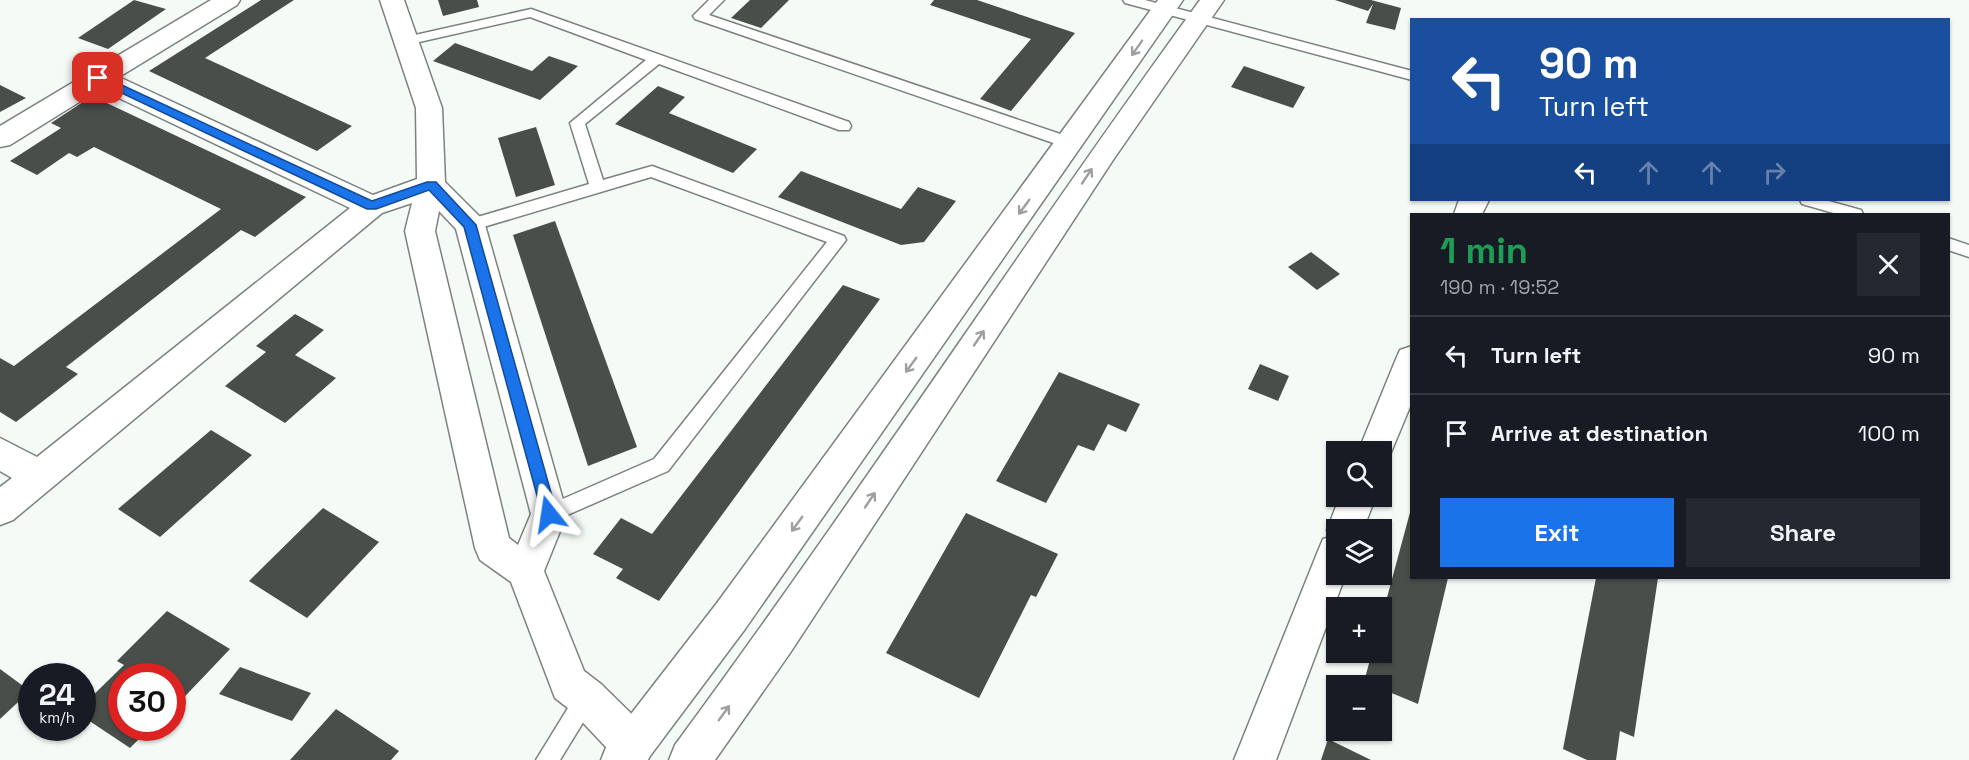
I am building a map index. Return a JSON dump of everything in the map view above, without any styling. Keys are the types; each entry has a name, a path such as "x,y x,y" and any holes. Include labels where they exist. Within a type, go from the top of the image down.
{"street":[{"path":"0,138 228,0"},
{"path":"392,0 429,108 431,185 420,231 493,548 525,571 569,684 587,698 627,753 731,616 1168,5"},
{"path":"690,760 783,630 1103,153 1205,9"},
{"path":"98,78 372,206"},
{"path":"0,509 372,206 431,185"},
{"path":"431,185 470,225 549,514 525,571"},
{"path":"1379,441 1410,364"},
{"path":"0,453 39,476"},
{"path":"1255,760 1326,577"}],"lane":[{"path":"717,0 700,16 1070,143"},
{"path":"1130,0 1205,9 1410,75"},
{"path":"406,41 529,7 656,59 844,126"},
{"path":"598,187 577,123 656,59"},
{"path":"470,225 652,171 838,240 662,465 549,514"},
{"path":"1812,201 1853,213"},
{"path":"1950,245 1969,251"},
{"path":"547,760 587,698"}],"building":[{"path":"134,0 166,9 108,49 78,38"},
{"path":"261,0 294,0 205,58 352,126 317,151 149,71"},
{"path":"438,0 477,0 479,7 443,16"},
{"path":"750,0 789,0 761,28 731,18"},
{"path":"934,0 977,0 1075,33 1011,111 980,99 1031,39 930,5"},
{"path":"1335,0 1371,0 1401,8 1395,30 1366,23 1373,4 1368,11"},
{"path":"455,43 532,71 549,56 578,66 540,100 433,61"},
{"path":"1244,66 1305,87 1293,108 1231,87"},
{"path":"0,85 26,98 0,112"},
{"path":"658,86 685,97 669,113 757,149 733,173 615,124"},
{"path":"92,96 306,197 255,237 241,230 66,367 78,374 16,422 0,412 0,358 14,366 221,209 94,147 77,157 69,153 37,175 10,161 61,128 51,123"},
{"path":"536,127 555,185 516,197 498,138"},
{"path":"801,171 901,209 918,187 956,201 924,242 901,245 778,197"},
{"path":"555,221 637,447 588,466 513,235"},
{"path":"1311,252 1340,274 1317,290 1288,267"},
{"path":"843,285 880,299 659,601 616,578 623,569 593,554 621,518 652,534"},
{"path":"295,314 324,330 295,355 336,378 285,423 225,386 266,352 256,346"},
{"path":"1260,364 1289,376 1278,401 1248,389"},
{"path":"1059,372 1140,404 1126,432 1108,424 1094,451 1078,445 1046,503 996,481"},
{"path":"211,430 252,455 160,537 118,509"},
{"path":"323,508 379,542 307,618 249,581"},
{"path":"1410,512 1410,579 1448,579 1418,704 1392,693 1392,675 1366,675 1369,663 1392,663 1392,597 1387,597"},
{"path":"966,513 1058,554 1036,597 1031,595 979,698 886,653"},
{"path":"1596,579 1658,579 1634,737 1620,731 1616,760 1587,760 1563,749"},
{"path":"167,611 230,649 186,695 186,663 120,663 117,661"},
{"path":"240,667 311,693 292,721 219,694"},
{"path":"0,669 18,682 18,702 0,719"},
{"path":"108,681 108,733 96,725 96,692"},
{"path":"336,709 399,751 391,760 290,760"},
{"path":"120,741 137,741 130,748"},
{"path":"1327,741 1332,741 1371,760 1321,760"}],"route":[{"path":"98,78 372,206 431,185 470,225 549,514"}]}
